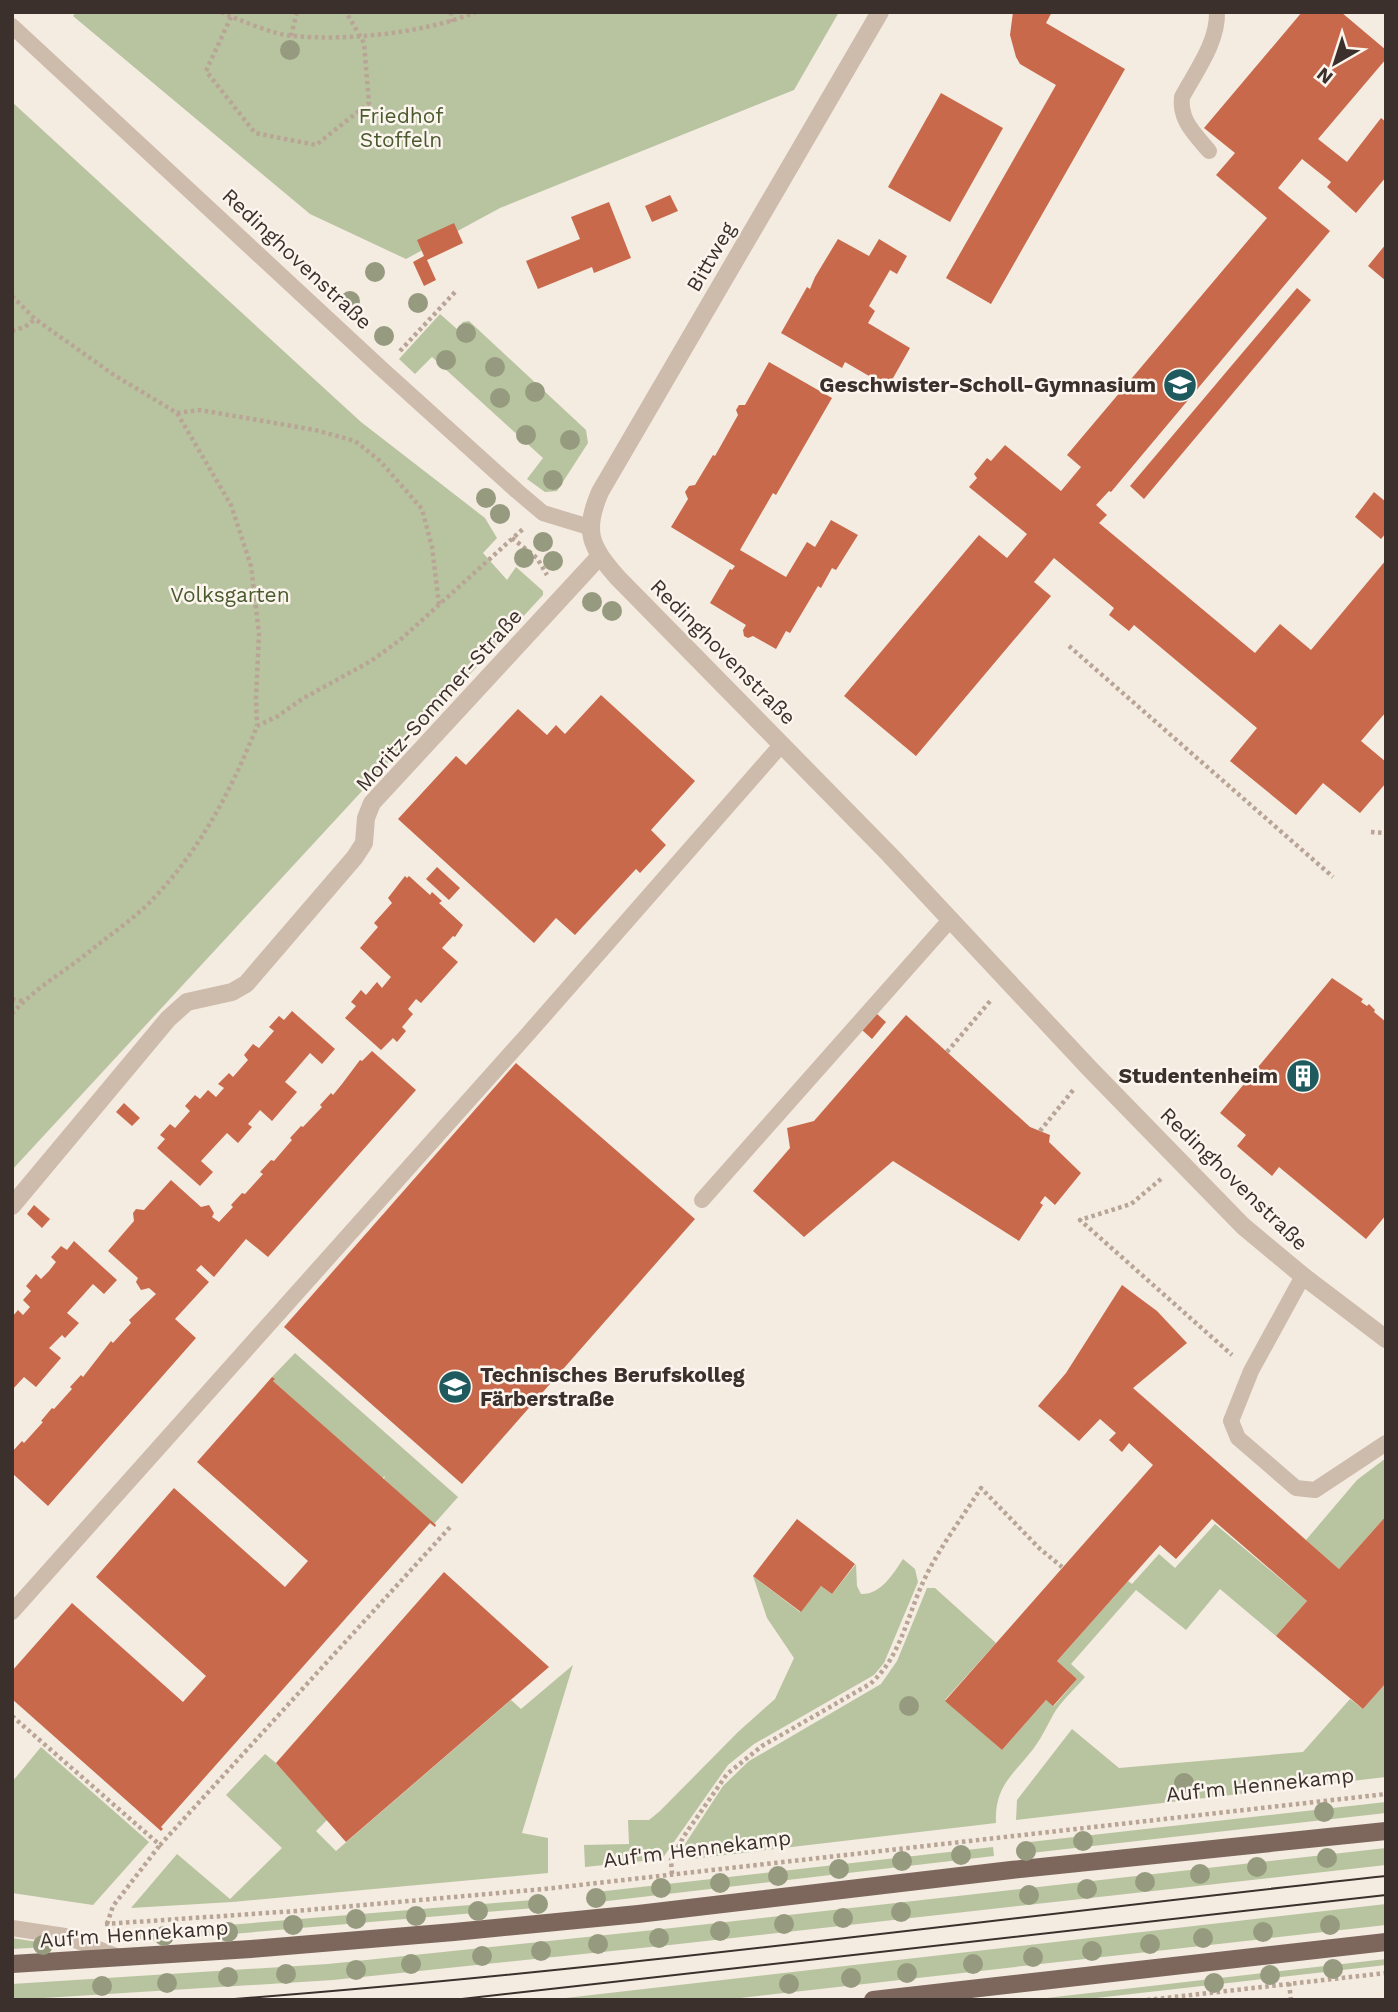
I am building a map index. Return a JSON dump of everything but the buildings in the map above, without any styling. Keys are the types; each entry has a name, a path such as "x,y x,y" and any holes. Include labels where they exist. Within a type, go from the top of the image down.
{"main road":[{"name":"Auf'm Hennekamp","path":"12,1964 121,1958 533,1924 1386,1831"},
{"path":"873,2000 1386,1942"}],"street":[{"name":"Bittweg","path":"589,527 600,492 880,12"},
{"name":"Redinghovenstraße","path":"589,527 599,556 782,744 1180,1163 1243,1226 1386,1339"},
{"name":"Moritz-Sommer-Straße","path":"12,1206 168,1019 187,1002 232,992 246,984 355,857 364,843 366,818 372,803 599,556"}],"lane":[{"path":"1209,151 1183,118 1180,108 1182,97 1214,37 1217,12"},
{"name":"Redinghovenstraße","path":"12,26 383,370 543,513 589,527"},
{"path":"12,1612 527,1035 782,744"},
{"path":"702,1200 950,920"},
{"path":"1303,1276 1251,1371 1231,1421 1234,1430 1238,1438 1296,1488 1315,1490 1386,1443"},
{"path":"12,1928 65,1936 121,1958"}],"path":[{"path":"221,12 291,36 360,36 452,22 476,12"},
{"path":"291,36 297,12"},
{"path":"231,17 206,71 255,133 316,145 369,103 364,43 346,12"},
{"path":"451,12 452,22"},
{"path":"383,370 456,291"},
{"path":"12,296 35,319 114,375 177,413 231,505 251,566 259,634 257,726 216,814 190,855 152,900 89,953 24,1001 12,1014"},
{"path":"12,331 26,327 35,319"},
{"path":"177,413 200,411 315,430 355,441 380,461 422,509 432,547 439,605"},
{"path":"257,726 371,661 400,640 543,513"},
{"path":"512,538 537,558 561,599"},
{"path":"1069,646 1333,877"},
{"path":"1371,832 1386,833"},
{"path":"947,1052 1008,981"},
{"path":"12,999 24,1001"},
{"path":"1040,1131 1090,1069"},
{"path":"1180,1163 1131,1204 1080,1220 1251,1371"},
{"path":"673,1874 671,1860 684,1836 727,1774 762,1745 863,1688 883,1673 895,1654 924,1579 981,1488 1039,1548 1062,1567"},
{"path":"107,1924 113,1906 160,1845 452,1525"},
{"path":"12,1716 160,1845"},
{"name":"Auf'm Hennekamp","path":"95,1922 107,1924 416,1902 1386,1794"},
{"path":"1147,2000 1386,1973"},
{"path":"1289,1983 1292,2000"}],"green space":[{"name":"Friedhof Stoffeln","path":"76,12 839,12 794,90 500,208 406,259 310,214 73,16"},
{"name":"Volksgarten","path":"12,102 361,422 485,518 497,538 483,553 507,580 516,567 543,591 543,595 12,1170"},
{"path":"440,314 457,329 463,322 469,321 586,430 588,443 557,491 545,492 527,479 543,458 432,357 415,374 399,359"},
{"path":"295,1353 458,1497 434,1524 384,1479 385,1476 382,1478 273,1381 272,1377"},
{"path":"1386,1458 1386,1516 1339,1569 1306,1540 1357,1480"},
{"path":"1215,1524 1307,1601 1276,1636 1220,1589 1186,1630 1136,1590 1071,1664 1085,1677 1060,1705 1034,1748 1007,1781 998,1799 996,1823 691,1859 683,1854 685,1844 723,1786 749,1761 881,1684 897,1661 927,1588 935,1588 996,1643 945,1700 1002,1750 1046,1700 1054,1706 1077,1679 1057,1661 1128,1581 1132,1584 1159,1554 1175,1568"},
{"path":"903,1559 915,1569 918,1582 884,1663 874,1675 754,1744 728,1765 662,1859 585,1867 584,1845 629,1844 628,1820 649,1820 660,1811 738,1732 775,1699 794,1658 767,1618 753,1576 800,1612 821,1586 832,1594 856,1564 857,1586 861,1594 875,1591 886,1582"},
{"path":"573,1665 522,1833 548,1838 548,1873 232,1902 131,1908 177,1854 230,1899 282,1848 226,1795 265,1754 327,1820 316,1831 336,1851 511,1700 521,1709"},
{"path":"1386,1683 1386,1777 1016,1820 1017,1800 1072,1729 1119,1768 1303,1752 1350,1699 1363,1709"},
{"path":"41,1747 149,1842 93,1905 12,1893 12,1782"},
{"path":"1386,1802 1386,1813 1022,1854 1021,1843"},
{"path":"993,1847 994,1856 590,1903 588,1893"},
{"path":"1386,1848 1386,1865 670,1945 333,1980 12,2000 12,1984 328,1964"},
{"path":"545,1899 546,1907 150,1941 118,1934"},
{"path":"1386,1904 1386,1925 723,2000 548,2000"},
{"path":"12,1938 64,1946 12,1949"},
{"path":"1386,1959 1386,1965 1079,2000 1029,2000"}],"tram line":[{"path":"220,2000 658,1959 1386,1876"},
{"path":"453,2000 1386,1895"}],"place":[{"name":"Geschwister-Scholl-Gymnasium","path":"1180,385"},
{"name":"Studentenheim","path":"1303,1076"},
{"name":"Technisches Berufskolleg Färberstraße","path":"455,1387"}]}
